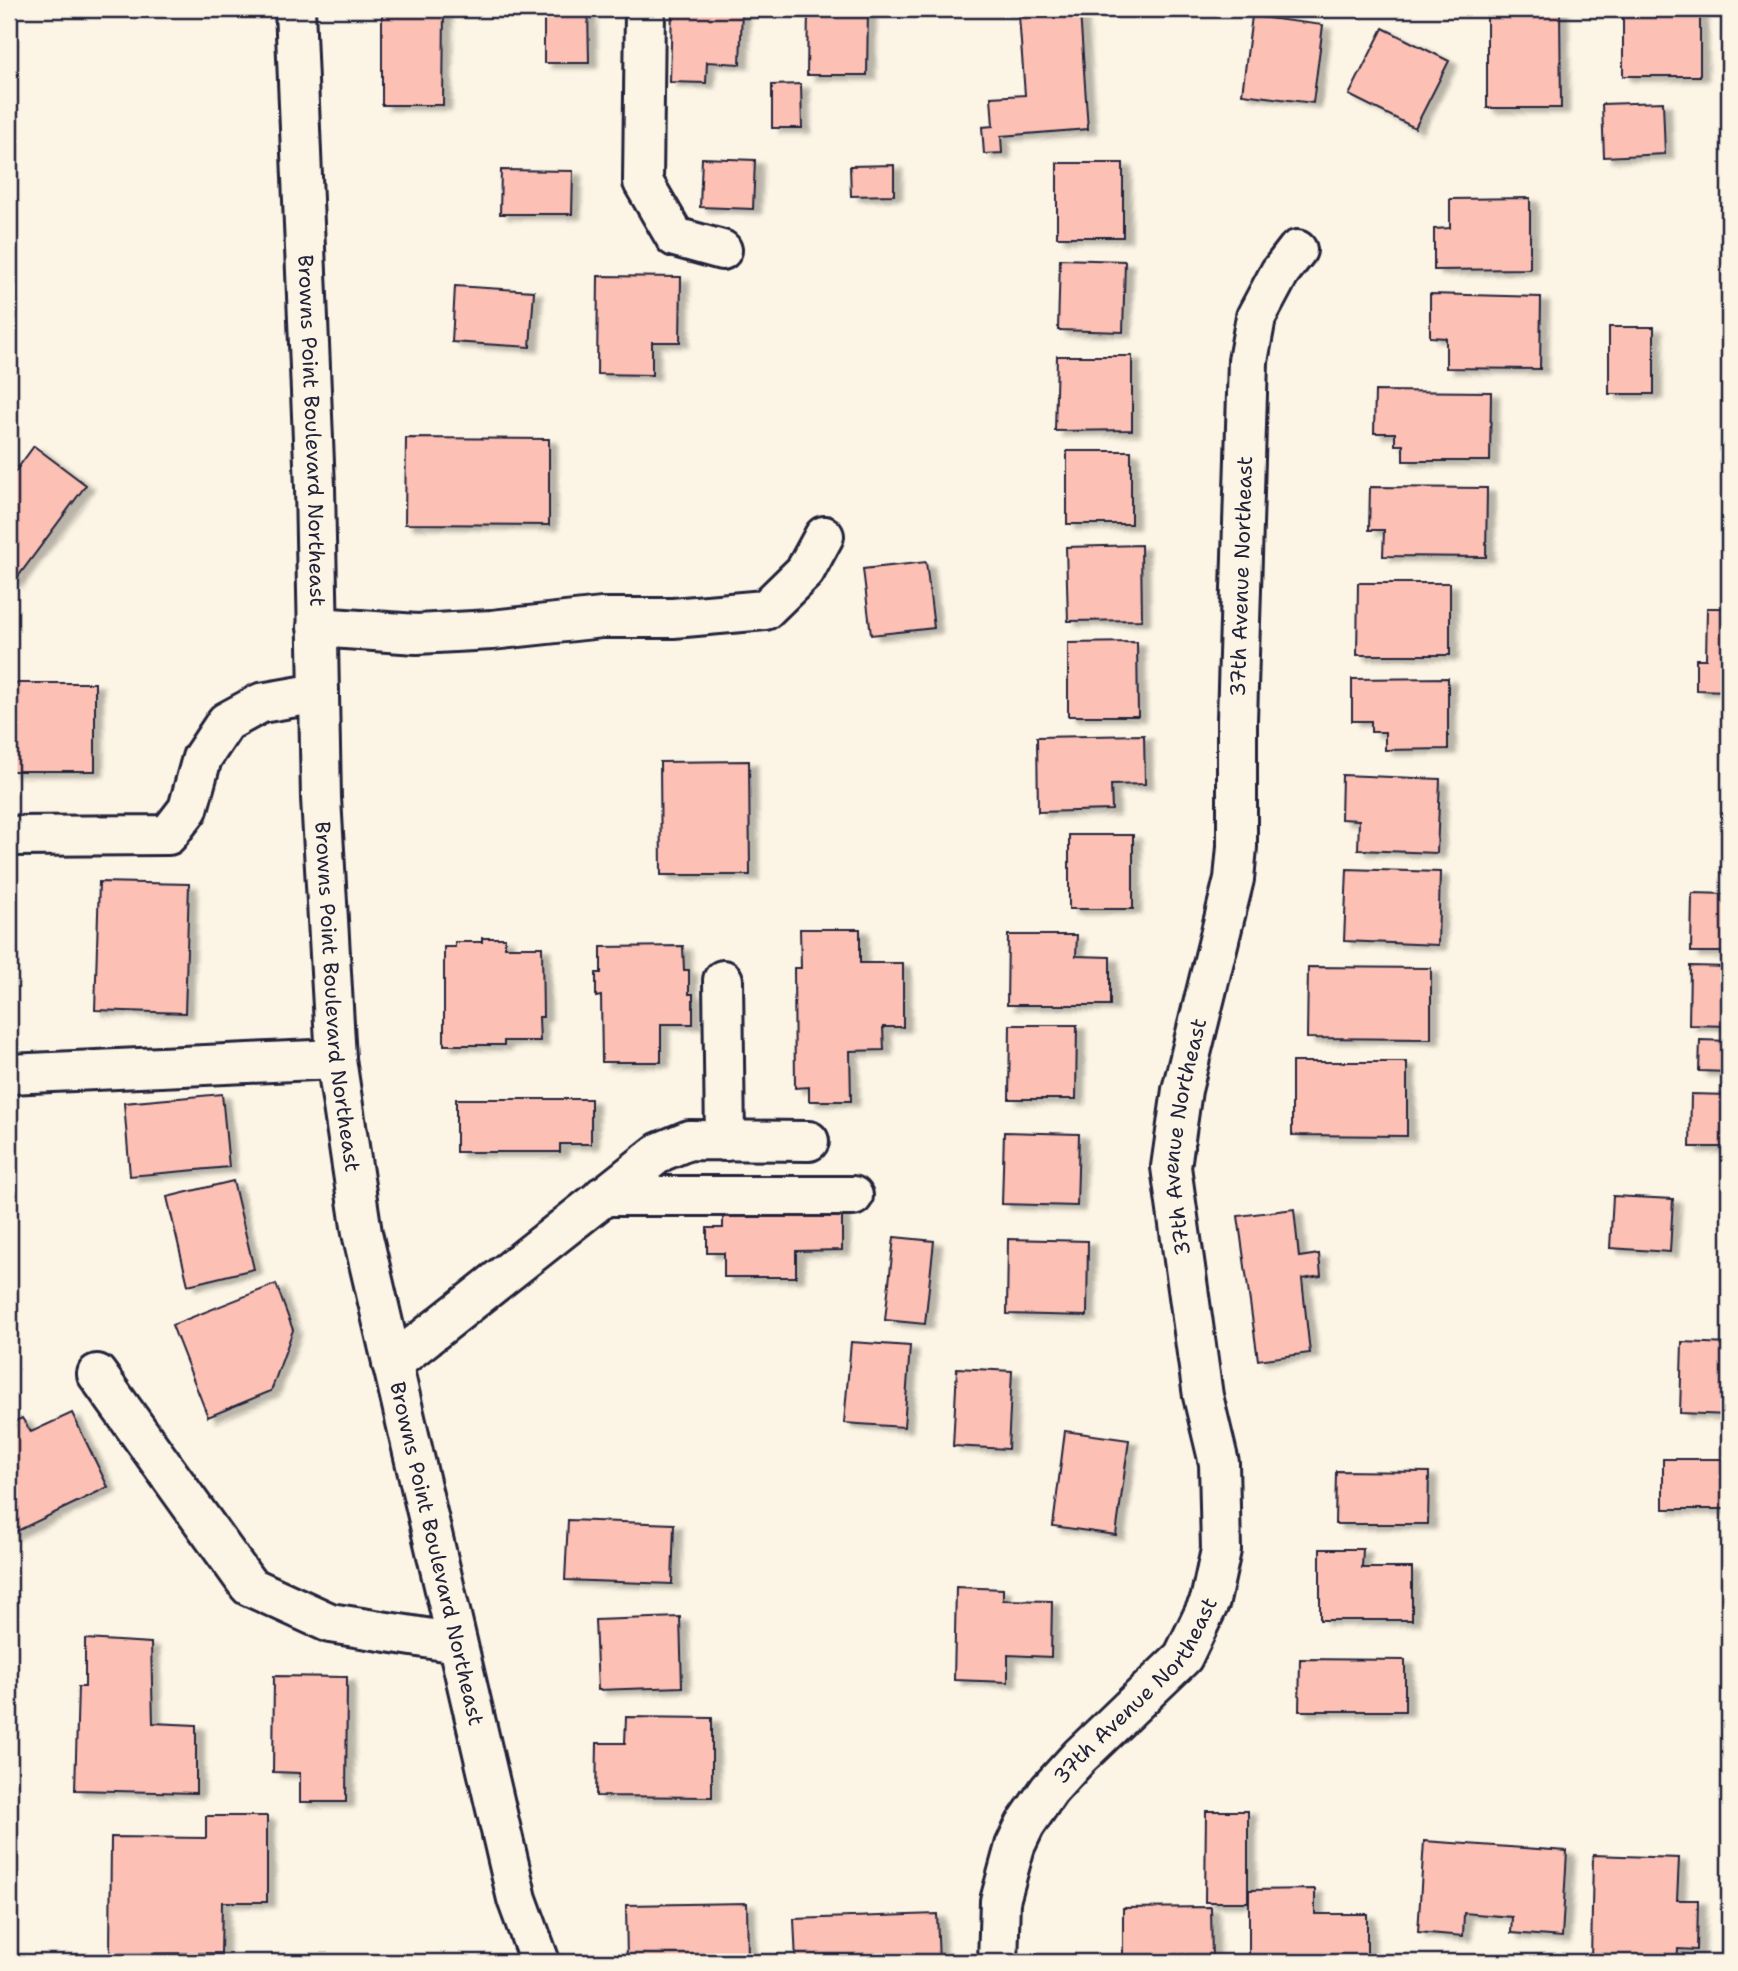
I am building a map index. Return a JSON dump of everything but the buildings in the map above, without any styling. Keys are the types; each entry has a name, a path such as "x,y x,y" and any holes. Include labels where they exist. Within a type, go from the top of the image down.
{"street":[{"name":"Browns Point Boulevard Northeast","path":"295,9 315,487 321,797 336,1059 362,1233 517,1899 540,1962"},
{"path":"645,9 643,182 675,237 722,250"},
{"name":"37th Avenue Northeast","path":"999,1962 1000,1901 1015,1846 1024,1825 1049,1790 1080,1756 1183,1657 1210,1601 1221,1550 1219,1463 1203,1396 1171,1167 1182,1090 1235,869 1248,361 1256,317 1280,272 1297,250"},
{"path":"317,627 417,634 492,630 602,618 673,618 765,610 805,571 824,536"},
{"path":"9,835 168,835 188,809 202,758 226,722 261,703 319,692"},
{"path":"723,980 725,1141"},
{"path":"9,1074 336,1059"},
{"path":"392,1364 660,1152 689,1140 809,1141"},
{"path":"603,1196 853,1196"},
{"path":"97,1374 249,1586 330,1623 457,1643"}]}
